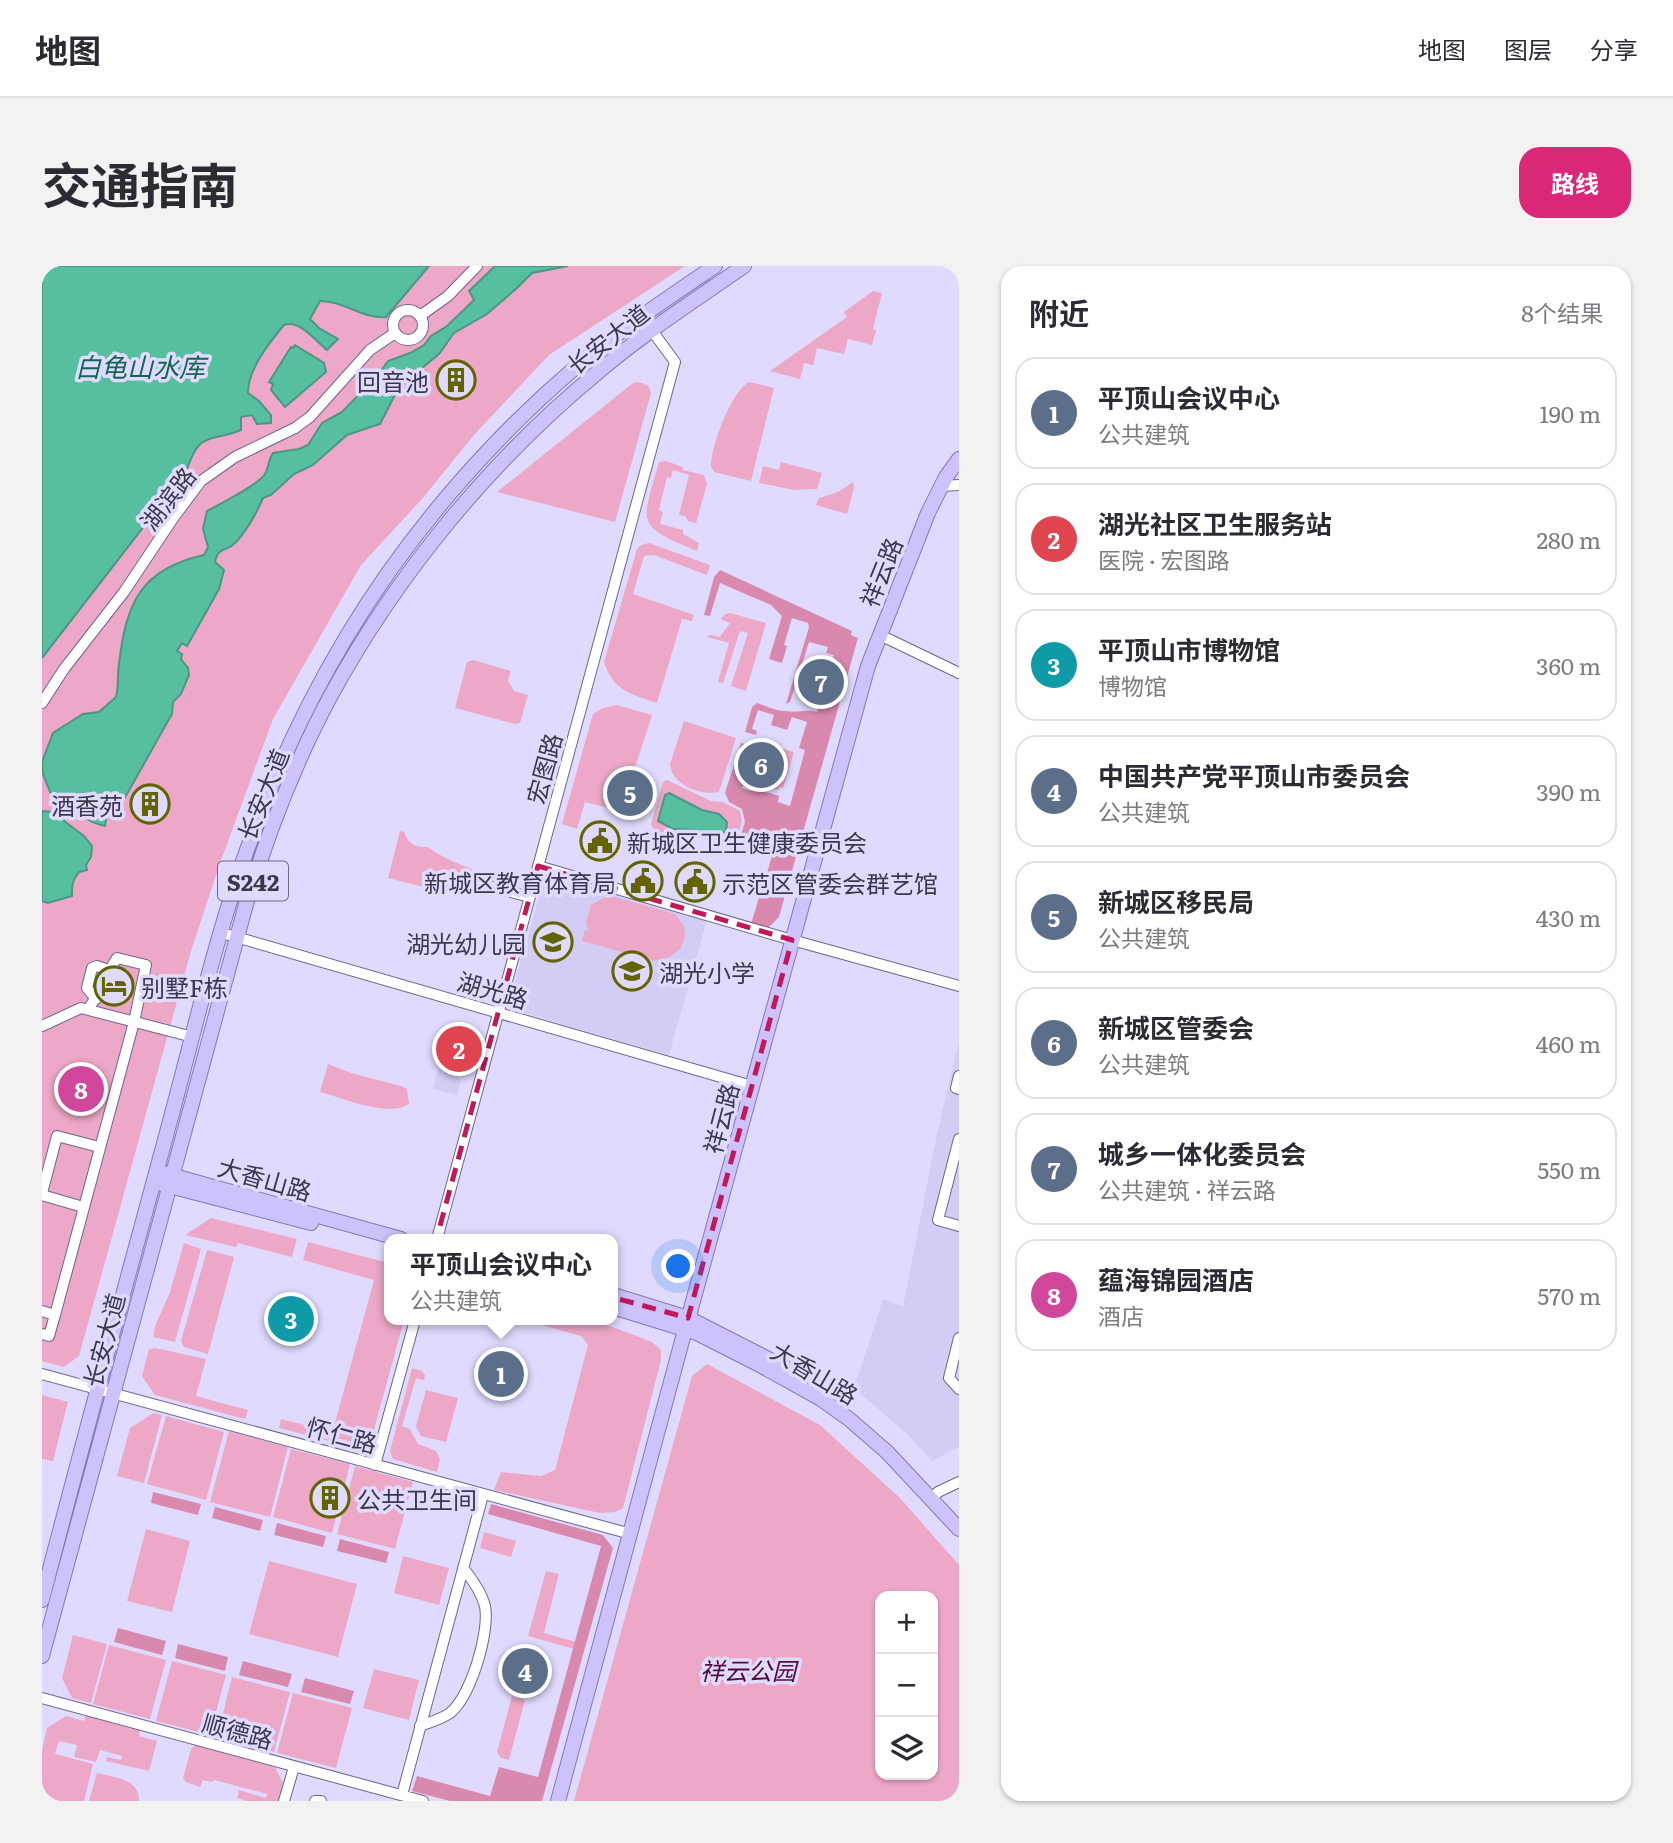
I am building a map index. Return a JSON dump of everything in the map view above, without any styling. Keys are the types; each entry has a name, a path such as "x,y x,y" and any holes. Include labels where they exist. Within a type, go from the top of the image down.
{"main road":[{"name":"长安大道","path":"42,1656 170,1181 257,821 285,753 348,634 382,583 453,491 542,397 578,366 715,266"},
{"name":"长安大道","path":"42,1600 193,1037 265,844 303,752 329,698 401,584 470,498 531,433 598,371 744,266"},
{"name":"祥云路","path":"558,1801 868,666 940,486 959,459"},
{"name":"大香山路","path":"155,1177 384,1235"},
{"name":"大香山路","path":"170,1181 384,1243"},
{"name":"大香山路","path":"618,1297 687,1323 835,1408 959,1516"},
{"name":"大香山路","path":"618,1308 687,1323"},
{"name":"大香山路","path":"935,1495 959,1529"}],"street":[{"name":"湖滨路","path":"420,316 449,296 477,266"},
{"name":"湖滨路","path":"411,310 420,316 422,329 416,337 403,339 396,333 393,323 401,311 411,310"},
{"name":"宏图路","path":"438,1234 675,362 642,317"},
{"name":"湖滨路","path":"42,703 64,669 124,593 201,481 235,457 310,418 370,350 396,333"},
{"path":"940,486 959,485"},
{"path":"880,635 959,673"},
{"path":"538,866 959,986"},
{"path":"492,887 530,897"},
{"name":"湖光路","path":"229,935 752,1086"},
{"path":"42,1334 49,1336 55,1315 134,1022 146,965 117,958 88,1009"},
{"path":"42,1026 74,1010 88,1009 193,1037"},
{"path":"959,1076 956,1088 959,1089"},
{"path":"83,1206 42,1194 57,1136 99,1147"},
{"path":"959,1139 938,1220 959,1225"},
{"path":"42,1311 55,1315"},
{"path":"374,1465 414,1325"},
{"path":"958,1345 949,1378 959,1389"},
{"name":"怀仁路","path":"42,1374 631,1534"},
{"path":"935,1495 959,1482"},
{"path":"391,1796 420,1726 483,1495"},
{"path":"420,1726 444,1717 463,1698 482,1642 484,1604 479,1590 463,1568"},
{"name":"顺德路","path":"42,1698 391,1796 423,1801"},
{"path":"284,1801 294,1767"},
{"path":"316,1801 321,1801"}],"highlighted area":[{"path":"538,866 792,940 688,1318 434,1248"}],"shaded area":[{"path":"720,570 852,631 851,635 858,638 779,917 769,927 751,924 775,853 739,840 745,822 742,809 729,802 725,793 741,743 760,749 751,779 745,778 742,788 751,791 752,788 779,796 778,802 790,806 805,750 799,748 807,722 792,717 787,730 771,725 774,715 758,710 752,729 757,731 756,735 745,732 752,707 757,703 782,711 817,712 834,655 826,653 828,647 809,642 790,702 786,704 808,623 792,618 782,663 769,659 782,616 771,605 720,583 710,616 704,615 714,577"},
{"name":"湖光小学","path":"553,878 707,920 669,1055 521,1012 511,995 543,883"},
{"path":"447,1038 463,1042 453,1076 461,1079 457,1095 433,1089"},
{"path":"959,1041 959,1447 932,1461 909,1436 847,1382 857,1379 883,1299 903,1306 937,1134"},
{"path":"153,1492 201,1504 198,1515 151,1503"},
{"path":"491,1504 603,1535 613,1548 542,1801 450,1801 412,1791 417,1776 490,1796 499,1767 538,1777 601,1546 488,1514"},
{"path":"215,1507 263,1520 260,1531 212,1518"},
{"path":"277,1523 326,1536 323,1547 274,1535"},
{"path":"340,1539 389,1552 386,1563 337,1551"},
{"path":"118,1628 166,1641 162,1655 114,1642"},
{"path":"178,1644 228,1657 225,1671 175,1658"},
{"path":"243,1661 292,1674 288,1687 239,1675"},
{"path":"305,1678 354,1691 350,1704 301,1692"}],"green space":[{"path":"429,266 685,266 549,355 474,435 422,499 361,565 273,719 220,863 191,951 79,1356 64,1367 42,1361 42,658 186,472 200,445 212,438 230,434 241,417 252,415 259,401 248,393 252,375 268,345 281,329 288,323 297,324 327,350 337,338 319,328 310,319 320,301 335,301 374,318"},
{"path":"873,291 882,293 872,345 848,339 844,354 817,348 813,365 804,363 800,379 770,371 847,317 844,312"},
{"path":"749,382 774,388 751,481 714,472 711,466 714,446 723,420 735,397"},
{"path":"633,383 648,385 651,393 615,522 497,492"},
{"path":"666,461 683,467 683,470 704,475 707,484 696,523 679,515 689,475 673,470 671,478 667,477 659,510 663,512 660,524 683,530 683,534 699,543 697,551 662,535 648,520 649,499 659,462"},
{"path":"781,462 822,473 817,489 794,490 759,483 763,466 779,470"},
{"path":"853,482 847,514 816,505 819,498 838,492"},
{"path":"649,543 710,565 707,575 654,555 644,556 633,594 694,615 692,621 682,619 657,703 624,690 612,679 604,662 637,549"},
{"path":"730,613 766,623 746,691 731,686 748,633 740,631 723,683 718,682 729,643 707,637 720,637 730,623 720,619"},
{"path":"473,660 511,671 508,680 514,691 528,695 520,723 455,708 467,662"},
{"path":"617,705 652,715 621,811 585,802 577,829 562,824 593,714 603,708"},
{"path":"684,721 736,738 719,792 704,792 688,787 676,778 672,771 670,764"},
{"path":"773,746 794,752 783,788 779,787 778,790 761,785"},
{"path":"667,780 711,801 723,802 740,811 742,821 737,839 711,842 699,837 667,834 653,829 651,824 663,782"},
{"path":"400,831 404,832 413,844 428,847 443,857 472,869 474,875 491,881 490,889 471,888 456,895 388,878"},
{"path":"611,896 675,914 684,926 685,937 680,949 670,957 655,961 582,941 585,930 589,931 586,923 591,905"},
{"path":"328,1064 401,1086 407,1089 409,1104 400,1108 378,1108 320,1092"},
{"path":"211,1218 297,1239 292,1257 238,1243 236,1247 185,1235"},
{"path":"308,1242 384,1262 384,1325 403,1325 370,1444 361,1449 279,1428 281,1419 333,1430 374,1280 303,1260"},
{"path":"184,1243 201,1249 175,1342 153,1337"},
{"path":"207,1250 234,1257 208,1354 184,1347 181,1341"},
{"path":"542,1325 607,1325 652,1342 661,1350 661,1360 623,1508 615,1512 600,1513 494,1490 501,1472 541,1476 555,1470 588,1345 581,1336"},
{"path":"149,1349 206,1359 196,1396 248,1410 245,1419 155,1395 142,1376"},
{"name":"祥云公园","path":"707,1364 820,1425 900,1498 959,1565 959,1801 574,1801 692,1376"},
{"path":"412,1368 425,1375 424,1380 416,1378 402,1426 410,1429 418,1444 436,1451 440,1459 437,1472 393,1459 390,1451"},
{"path":"426,1390 458,1398 446,1442 421,1436 416,1426"},
{"path":"42,1395 68,1402 53,1461 42,1461"},
{"path":"154,1413 162,1415 144,1483 117,1476 130,1428"},
{"path":"166,1416 224,1432 206,1500 147,1484"},
{"path":"229,1431 288,1447 270,1517 210,1502"},
{"path":"291,1449 350,1464 332,1533 273,1517"},
{"path":"355,1466 413,1482 395,1549 337,1534"},
{"path":"146,1529 190,1541 172,1612 127,1601"},
{"path":"484,1532 516,1541 511,1557 480,1548"},
{"path":"403,1556 449,1568 439,1605 394,1593"},
{"path":"269,1561 357,1584 338,1657 249,1634"},
{"path":"546,1571 559,1574 544,1633 576,1642 574,1649 528,1636"},
{"path":"73,1635 107,1644 91,1703 72,1698 62,1678"},
{"path":"109,1645 166,1660 150,1719 93,1704"},
{"path":"172,1661 226,1675 210,1735 156,1721"},
{"path":"374,1669 419,1680 409,1720 363,1708"},
{"path":"232,1677 290,1692 274,1752 217,1738"},
{"path":"293,1693 352,1708 336,1768 277,1753"},
{"path":"512,1696 525,1700 509,1760 501,1758 497,1752"},
{"path":"86,1714 140,1730 139,1736 157,1741 149,1771 106,1761 107,1757 121,1760 122,1756 100,1750 96,1762 74,1757 77,1745 59,1741 55,1754 93,1764 84,1801 42,1801 42,1751 47,1728 66,1716 84,1721"},
{"path":"195,1745 275,1767 283,1783 279,1801 247,1801 237,1798 239,1790 266,1798 267,1794 214,1780 203,1780 200,1787 186,1782 183,1778 191,1749"},
{"path":"97,1773 131,1784 139,1801 89,1801"}],"water":[{"name":"白龟山水库","path":"42,266 429,266 386,317 377,317 320,301 310,319 338,339 327,350 296,325 284,325 260,357 249,384 248,393 271,415 271,423 257,424 252,415 241,417 241,430 200,444 186,472 42,658"},
{"path":"495,266 568,266 532,273 487,314 454,333 439,354 399,387 380,424 347,435 313,465 294,474 271,495 263,498 239,538 217,557 215,562 224,570 219,589 187,646 182,643 177,651 182,654 181,659 188,668 189,675 181,694 173,702 172,714 114,817 107,814 105,826 100,825 83,815 73,804 67,804 63,814 64,821 84,836 92,846 91,857 86,865 87,870 79,872 75,878 72,896 48,903 42,901 42,811 55,812 59,802 50,792 43,774 42,762 53,733 83,714 99,712 116,697 126,624 140,592 165,570 182,561 204,555 208,547 203,529 207,511 261,479 273,453 308,445 322,423 342,412 388,361 424,345 431,336 447,326 474,300 469,291"},
{"path":"295,345 324,363 326,372 285,407 271,390 273,384 269,382 291,347"},
{"path":"669,793 702,810 719,814 727,822 726,832 708,834 696,830 673,829 658,821 665,795"}],"place":[{"name":"回音池","path":"456,380"},
{"name":"城乡一体化委员会","path":"821,682"},
{"name":"新城区管委会","path":"761,765"},
{"name":"新城区移民局","path":"630,793"},
{"name":"酒香苑","path":"150,804"},
{"name":"新城区卫生健康委员会","path":"600,841"},
{"name":"新城区教育体育局","path":"643,881"},
{"name":"示范区管委会群艺馆","path":"695,882"},
{"name":"湖光幼儿园","path":"553,942"},
{"name":"湖光小学","path":"632,971"},
{"name":"别墅F栋","path":"114,986"},
{"name":"湖光社区卫生服务站","path":"459,1049"},
{"name":"蕴海锦园酒店","path":"81,1089"},
{"name":"平顶山市博物馆","path":"291,1319"},
{"name":"平顶山会议中心","path":"501,1374"},
{"name":"公共卫生间","path":"330,1498"},
{"name":"中国共产党平顶山市委员会","path":"525,1671"}]}
